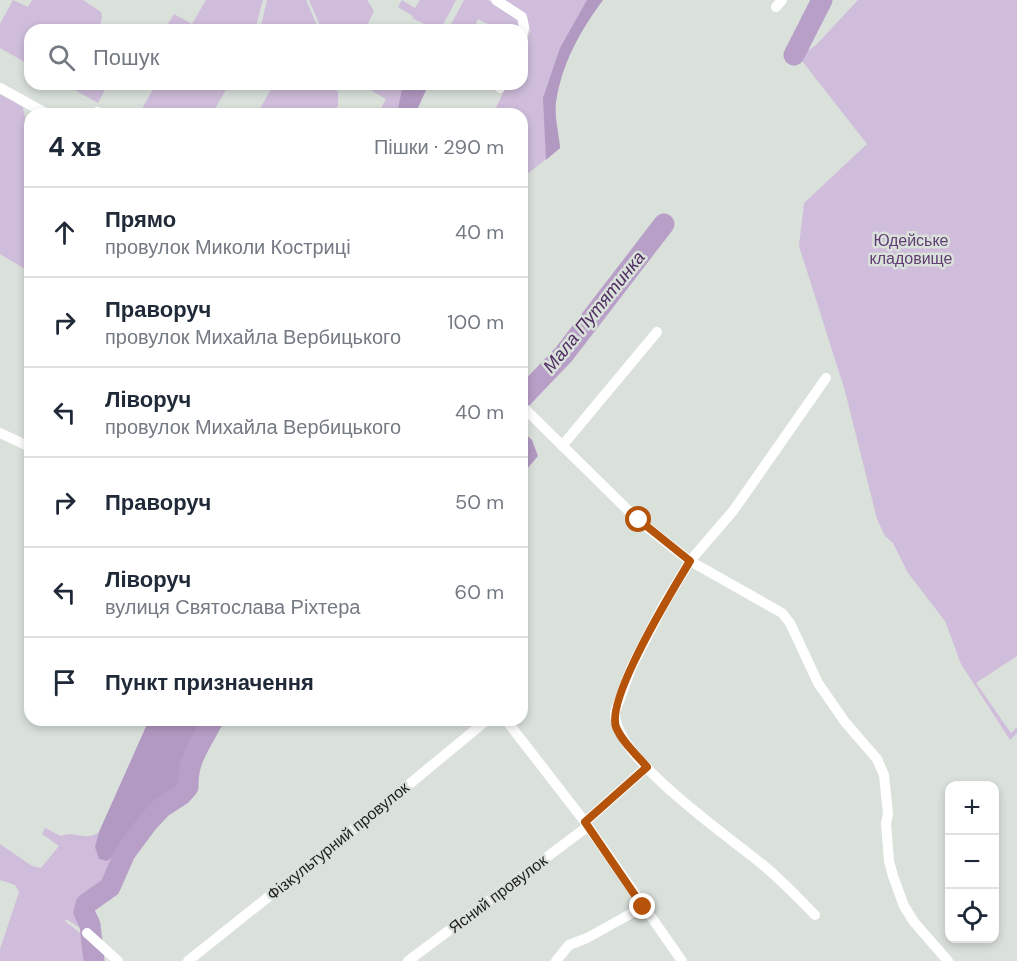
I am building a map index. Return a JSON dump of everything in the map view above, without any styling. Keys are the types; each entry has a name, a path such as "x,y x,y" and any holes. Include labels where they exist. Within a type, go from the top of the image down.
{"street":[{"path":"496,0 522,17 523,24"},
{"path":"0,88 36,108"},
{"path":"562,446 657,332"},
{"path":"815,915 760,862 674,795 621,735 616,727 615,712 632,666 664,604 690,561 733,511 826,378"},
{"path":"528,412 631,514 690,561 782,613 790,623 818,683 845,722 877,759 884,775 888,814 886,833 893,876 904,906 914,922 948,961"},
{"path":"0,433 24,444"},
{"name":"Фізкультурний провулок","path":"188,961 480,726"},
{"path":"511,726 586,825 682,961"},
{"name":"Ясний провулок","path":"408,961 586,825 647,767"},
{"path":"556,961 569,945 587,938 643,907"},
{"path":"87,933 118,961"}],"green space":[{"path":"13,0 28,7 32,0 83,0 101,12 102,17 100,24 24,24 24,62 0,48 0,24"},
{"path":"206,0 263,0 257,24 192,24"},
{"path":"267,0 306,0 316,24 261,24"},
{"path":"309,0 367,0 374,11 368,24 319,24"},
{"path":"402,0 415,8 420,0 456,0 442,24 425,24 398,7"},
{"path":"464,0 488,0 519,20 519,24 488,24 478,19 476,24 451,24"},
{"path":"504,0 603,0 580,36 563,74 556,107 560,148 528,173 528,108 496,108 504,90 528,90 528,36 530,31 526,14"},
{"name":"Юдейське кладовище","path":"858,0 1017,0 1017,656 976,683 1011,733 1017,727 1017,733 1010,740 961,664 945,621 908,573 893,543 885,536 877,519 845,391 799,246 804,203 867,144 799,57 816,45"},
{"path":"174,14 192,24 168,24"},
{"path":"75,90 105,90 98,103"},
{"path":"153,90 226,90 215,108 142,108"},
{"path":"271,90 336,90 338,92 337,108 260,108"},
{"path":"370,90 426,90 418,108 381,108 386,99"},
{"path":"0,94 23,107 24,112 24,268 0,254"},
{"path":"146,726 202,726 182,760 184,787 155,806 140,822 117,853 103,886 84,894 79,910 83,930 66,919 65,921 85,937 86,961 0,961 0,949 19,892 15,885 0,880 0,844 32,866 41,868 59,846 42,834 45,828 61,836 71,834 90,836 99,832"}],"shaded area":[{"path":"587,0 603,0 567,61 556,107 560,148 546,160 543,98 560,48"},
{"path":"402,90 426,90 418,108 398,108"},
{"path":"528,436 532,440 538,456 528,468"},
{"path":"146,726 202,726 182,760 184,787 155,806 117,853 107,861 99,859 95,847 99,832"}],"waterway":[{"name":"Мала Путятинка","path":"794,55 822,0"},
{"name":"Мала Путятинка","path":"528,392 564,354 664,224"},
{"name":"Мала Путятинка","path":"94,961 90,925 84,912 86,904 110,887 125,853 148,822 161,808 181,795 188,787 192,760 210,726"}],"route":[{"path":"639,520 690,561 664,604 632,666 615,712 616,727 647,767 585,822 643,907"}]}
